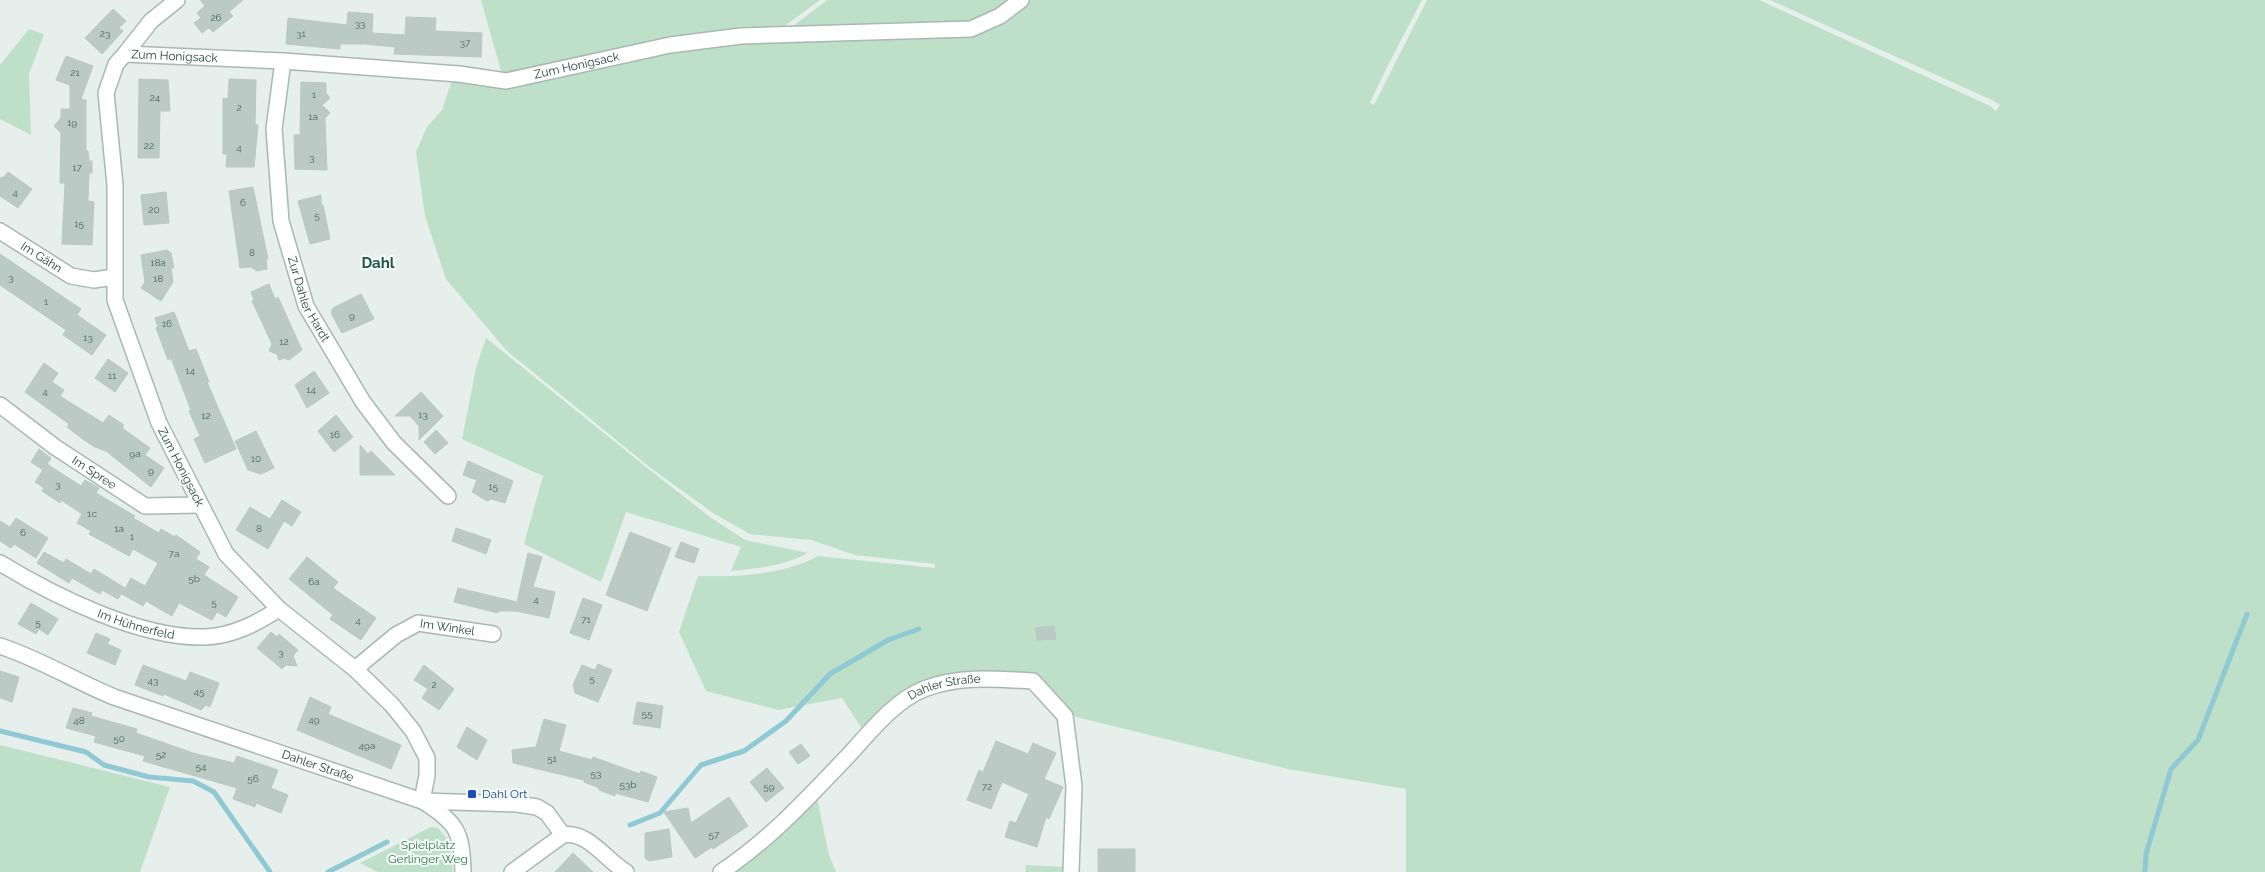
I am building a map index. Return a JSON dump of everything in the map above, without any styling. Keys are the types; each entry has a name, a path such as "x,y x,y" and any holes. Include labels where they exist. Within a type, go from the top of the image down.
{"street":[{"name":"Zum Honigsack","path":"177,0 151,21 116,64 106,93 116,186 114,278 116,300 159,423 226,554 279,609 355,669 403,718 422,746 426,758 427,775 422,801"},
{"name":"Zum Honigsack","path":"125,54 283,61 459,74 506,81 670,45 741,36 971,29 1000,16 1020,0"},
{"name":"Zur Dahler Hardt","path":"283,61 274,129 281,222 306,306 363,402 394,444 448,496"},
{"name":"Im Gähn","path":"0,231 71,276 94,280 114,278"},
{"name":"Im Spree","path":"0,405 55,446 145,506 200,505"},
{"name":"Im Hühnerfeld","path":"0,563 31,582 89,609 124,622 159,631 205,637 232,632 254,624 279,609"},
{"name":"Im Winkel","path":"355,669 396,635 418,623 493,634"},
{"name":"Dahler Straße","path":"0,646 40,661 89,687 114,697 422,801 537,806 547,813 563,835"},
{"name":"Dahler Straße","path":"722,872 787,820 896,707 923,690 945,682 974,678 1033,681 1065,716 1074,786 1071,872"},
{"path":"422,801 444,815 455,827 460,840 464,872"},
{"path":"512,872 563,835 570,833 581,836 626,872"}],"green space":[{"path":"481,0 820,0 775,33 503,78"},
{"path":"827,0 1014,0 984,21 784,33"},
{"path":"1026,0 1422,0 1370,103 1374,105 1427,0 1759,0 1990,106 1996,111 2000,105 1992,100 1770,0 2265,0 2265,872 1406,872 1406,789 1288,769 1072,716 1035,677 942,678 865,733 842,698 778,710 706,691 679,632 698,576 760,574 790,567 818,556 935,568 935,564 855,555 811,540 750,534 713,513 652,469 506,350 446,279 425,216 416,152 427,127 442,110 453,77 508,83 672,47 744,39 972,32"},
{"path":"29,29 44,34 29,74 31,135 0,119 0,65"},
{"path":"486,338 710,517 745,540 808,553 780,564 731,571 741,547 626,512 601,582 524,544 543,476 462,439 476,368"},
{"path":"0,745 170,787 140,872 0,872"},
{"path":"816,793 829,855 836,872 727,872"},
{"name":"Spielplatz Gerlinger Weg","path":"431,827 438,828 449,841 453,872 378,872 360,863"},
{"path":"1026,865 1066,867 1066,872 1025,872"}],"building":[{"path":"200,0 243,0 229,12 233,16 213,32 209,28 202,33 194,23 201,18 197,13 205,6"},
{"path":"113,9 126,21 119,28 123,31 102,54 85,38"},
{"path":"348,12 373,14 372,33 405,35 406,17 436,18 435,31 482,33 481,57 394,54 395,47 364,44 340,44 340,49 286,44 288,18 347,25"},
{"path":"66,56 93,66 81,99 86,100 86,151 88,151 89,161 92,161 92,173 89,173 88,201 94,202 92,245 62,244 65,183 60,183 61,133 54,126 61,118 61,109 70,109 70,85 56,80"},
{"path":"139,79 168,80 170,111 160,111 159,158 138,158"},
{"path":"229,79 256,80 255,125 258,125 254,167 226,167 227,154 223,154 223,98 228,99"},
{"path":"301,82 326,83 326,93 330,98 322,105 330,113 325,118 327,170 295,169 294,135 300,135"},
{"path":"8,172 32,189 18,208 0,196 0,178 4,177"},
{"path":"253,187 268,259 266,259 267,269 257,271 251,267 240,268 229,191"},
{"path":"166,192 169,223 144,225 141,195"},
{"path":"321,195 321,205 323,205 330,239 310,244 298,201"},
{"path":"167,250 171,253 174,268 171,268 173,282 161,301 141,288 145,282 141,255"},
{"path":"0,254 81,309 77,315 106,335 92,355 63,335 66,330 0,285"},
{"path":"269,284 275,299 278,297 302,350 289,360 284,358 279,360 277,354 269,351 272,344 252,301 254,300 251,292"},
{"path":"361,294 374,319 342,333 331,313 333,308"},
{"path":"174,312 189,351 196,349 209,382 207,382 236,449 205,463 194,439 200,436 189,411 191,410 171,358 168,360 156,328 158,327 155,318"},
{"path":"108,359 128,373 115,392 95,378"},
{"path":"44,363 58,373 52,382 64,390 60,396 103,423 109,415 124,425 122,428 150,448 145,455 164,468 151,487 106,451 84,440 67,427 69,424 25,392"},
{"path":"314,371 329,393 307,408 295,385"},
{"path":"421,392 443,416 419,440 419,426 410,416 395,416"},
{"path":"336,415 353,437 334,452 318,431"},
{"path":"436,430 448,443 435,454 424,442"},
{"path":"256,431 274,468 261,474 248,470 235,441"},
{"path":"360,445 368,454 371,451 395,475 360,475"},
{"path":"39,449 51,458 47,464 81,486 85,480 99,488 96,493 135,516 133,518 159,533 161,529 175,537 176,535 200,552 196,559 209,567 204,575 238,597 226,617 217,612 212,620 179,603 172,616 146,601 143,606 122,594 131,578 145,586 158,563 133,549 129,556 89,534 91,531 77,523 82,514 61,500 60,503 42,491 44,488 35,482 43,470 31,462"},
{"path":"468,461 513,481 505,503 491,499 487,501 472,492 477,480 463,475"},
{"path":"282,500 301,512 292,526 284,521 268,549 236,530 250,507 270,519"},
{"path":"16,518 48,538 36,558 14,544 11,548 0,541 0,521 10,527"},
{"path":"456,528 491,540 486,554 452,541"},
{"path":"630,532 671,548 647,611 606,595"},
{"path":"681,542 699,549 694,563 675,557"},
{"path":"44,552 64,563 66,559 91,574 94,569 125,588 118,599 102,590 100,594 72,578 69,583 37,563"},
{"path":"528,553 542,557 533,587 555,592 549,618 516,611 498,611 498,613 454,602 458,588 517,602"},
{"path":"307,557 338,582 333,588 376,618 361,640 330,619 333,615 289,579"},
{"path":"583,598 602,605 589,640 570,633"},
{"path":"31,603 58,619 48,635 39,629 36,634 18,624"},
{"path":"1054,626 1056,639 1037,640 1036,628"},
{"path":"271,632 277,637 279,634 298,650 293,656 297,666 286,665 282,669 257,648"},
{"path":"96,633 110,639 107,644 121,650 115,665 87,653"},
{"path":"598,664 612,670 598,702 575,693 573,685 582,665 595,670"},
{"path":"143,665 186,681 190,672 219,683 210,707 206,705 201,710 164,694 163,696 135,685"},
{"path":"424,665 454,689 439,710 422,698 428,689 414,680"},
{"path":"0,671 19,677 12,702 0,698"},
{"path":"310,697 331,707 328,714 401,745 391,769 297,730"},
{"path":"637,702 663,706 660,728 633,724"},
{"path":"73,708 92,713 91,716 137,729 136,733 193,753 234,763 237,756 278,770 271,788 288,795 281,813 256,803 255,807 233,799 237,788 143,761 145,756 94,742 96,736 66,728"},
{"path":"544,719 566,725 559,751 592,760 593,757 640,774 641,771 657,777 648,802 615,793 615,796 599,790 599,788 584,782 584,780 513,763 512,750 536,747"},
{"path":"467,727 487,740 477,760 457,747"},
{"path":"996,741 1028,754 1033,743 1056,753 1044,779 1063,787 1049,819 1046,817 1037,847 1005,837 1010,821 1016,823 1029,794 1002,782 991,809 967,800 979,770 983,772"},
{"path":"801,744 810,756 798,764 789,752"},
{"path":"767,768 784,788 766,802 750,782"},
{"path":"729,797 748,826 713,849 712,847 695,858 664,812 688,808 691,823"},
{"path":"669,829 672,857 649,861 645,858 645,833"},
{"path":"1098,849 1135,849 1135,872 1098,872"},
{"path":"573,853 593,872 555,872"}],"waterway":[{"path":"2145,872 2146,854 2171,769 2198,740 2247,614"},
{"path":"630,825 660,813 701,765 744,751 786,721 830,674 888,640 919,629"},
{"path":"0,731 86,752 104,765 149,777 193,781 214,792 270,872"},
{"path":"328,872 387,842"}],"place":[{"name":"Dahl Ort","path":"472,794"}],"district":[{"name":"Dahl","path":"378,263"}]}
